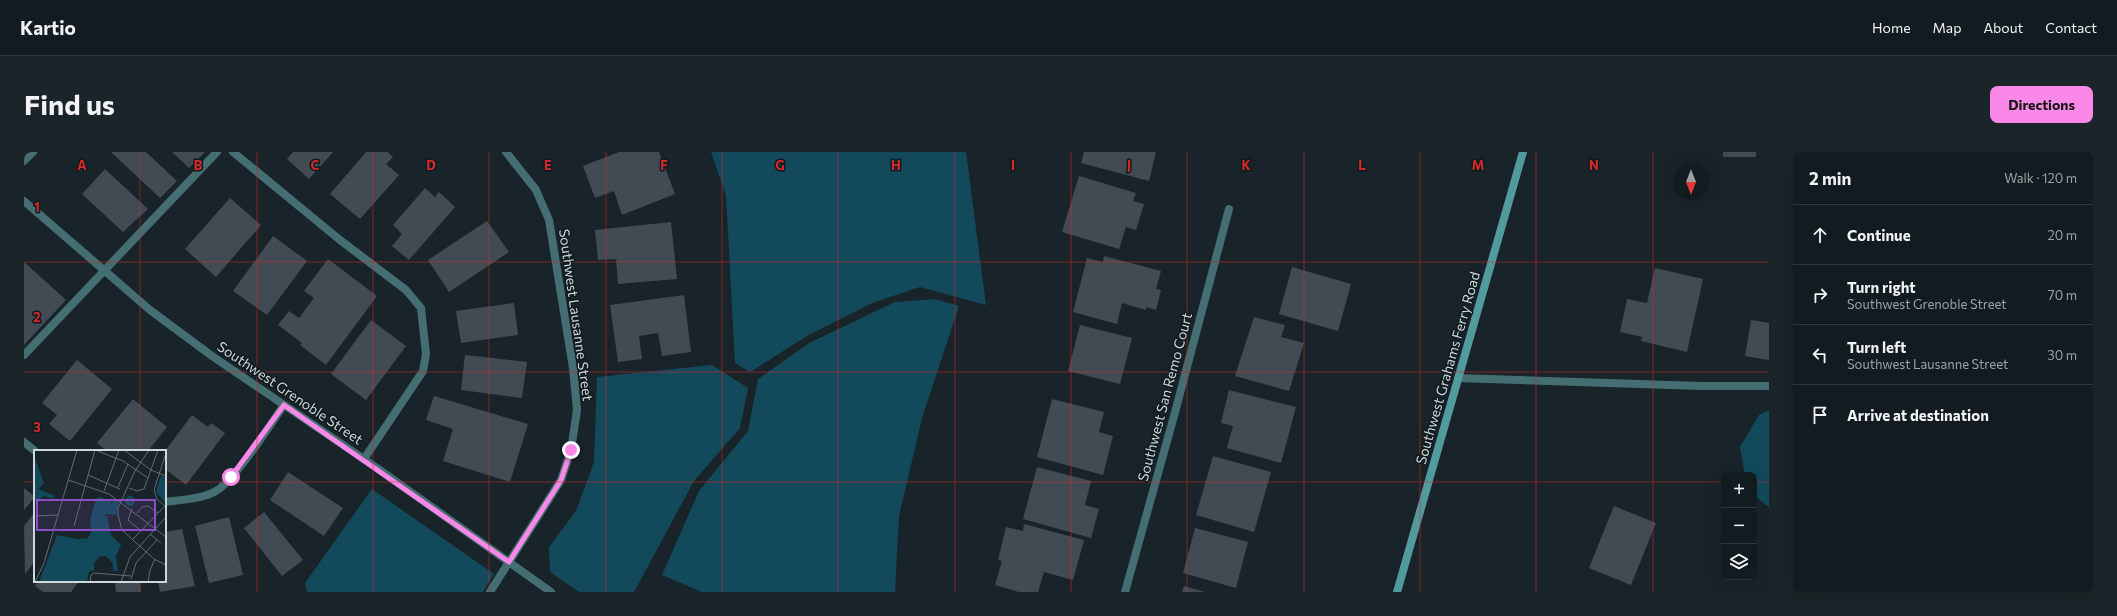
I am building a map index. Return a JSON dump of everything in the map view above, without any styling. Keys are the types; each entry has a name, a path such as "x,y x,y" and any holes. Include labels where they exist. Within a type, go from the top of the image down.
{"main road":[{"name":"Southwest Grahams Ferry Road","path":"1397,592 1523,152"}],"street":[{"path":"24,161 33,152"},
{"path":"24,355 217,152"},
{"path":"233,152 340,240 406,290 420,308 426,354 423,371 364,459"},
{"name":"Southwest Lausanne Street","path":"490,592 561,480 571,450 577,410 573,368 549,220 536,190 506,152"},
{"name":"Southwest Grenoble Street","path":"24,201 103,271 150,310 212,356 364,459 551,592"},
{"name":"Southwest San Remo Court","path":"1125,592 1229,209"},
{"path":"1458,378 1693,386 1769,386"},
{"path":"166,502 194,498 216,491 231,477 284,405"},
{"path":"24,442 34,450"}],"shaded area":[{"path":"711,152 966,152 986,305 920,287 872,303 807,336 750,372 735,363 726,195"},
{"path":"935,299 959,306 922,418 899,516 895,592 702,592 662,575 699,491 748,431 758,379 809,343 895,302"},
{"path":"712,365 748,388 740,428 694,481 634,592 579,592 550,572 549,547 576,511 594,462 597,377"},
{"path":"1769,410 1769,507 1757,498 1757,472 1744,472 1740,447 1759,415"},
{"path":"372,489 494,574 483,592 307,592 305,583"}],"building":[{"path":"111,152 146,152 177,181 160,198"},
{"path":"172,152 205,152 189,168"},
{"path":"293,152 333,152 309,179 287,159"},
{"path":"366,152 388,152 393,157 386,164 399,175 360,219 330,194"},
{"path":"619,152 659,152 675,194 622,215 614,191 595,198 583,166"},
{"path":"1084,152 1156,152 1149,181 1081,163"},
{"path":"1723,152 1756,152 1756,157 1723,157"},
{"path":"105,169 148,209 123,232 82,194"},
{"path":"1079,176 1136,193 1133,201 1144,204 1136,230 1126,227 1119,249 1062,232"},
{"path":"425,188 435,197 439,192 455,207 409,260 392,246 402,234 393,225"},
{"path":"230,198 261,225 216,277 185,249"},
{"path":"487,221 509,252 449,292 428,260"},
{"path":"671,222 677,279 618,284 616,259 598,260 595,230"},
{"path":"273,236 307,261 267,315 233,291"},
{"path":"1104,256 1161,271 1156,289 1161,290 1156,310 1146,307 1146,310 1122,303 1117,324 1073,312 1087,258 1103,262"},
{"path":"328,259 377,296 326,365 300,345 302,343 278,325 289,311 299,318 314,298 304,291"},
{"path":"24,262 66,300 24,345"},
{"path":"1292,267 1351,284 1338,331 1279,314"},
{"path":"1655,268 1703,279 1687,352 1641,341 1642,337 1620,332 1627,299 1647,303"},
{"path":"684,295 691,352 662,356 658,333 639,336 642,359 618,362 610,305"},
{"path":"514,303 518,335 461,343 456,311"},
{"path":"1254,317 1285,325 1281,337 1304,343 1289,391 1235,376"},
{"path":"371,320 406,346 366,400 331,374"},
{"path":"1751,320 1769,323 1769,360 1745,356"},
{"path":"1080,325 1132,338 1120,384 1068,371"},
{"path":"465,355 527,362 522,398 461,390"},
{"path":"77,360 112,389 70,441 49,424 57,415 42,403"},
{"path":"1229,390 1296,407 1281,463 1227,448 1233,426 1221,423"},
{"path":"434,396 528,424 510,482 443,461 453,429 426,420"},
{"path":"133,399 167,427 149,450 106,450 97,443"},
{"path":"1052,399 1104,412 1099,432 1113,436 1103,475 1037,457"},
{"path":"192,415 208,427 211,423 225,433 186,485 166,470 166,450"},
{"path":"1213,456 1271,472 1254,532 1196,515"},
{"path":"1037,467 1091,481 1085,505 1099,509 1091,538 1023,519"},
{"path":"288,472 343,508 324,536 270,500"},
{"path":"24,488 34,496 34,498 24,510"},
{"path":"1614,506 1656,523 1631,585 1589,568"},
{"path":"264,512 303,560 282,576 244,528"},
{"path":"34,513 34,562 25,574 24,526"},
{"path":"229,517 243,575 209,583 195,526"},
{"path":"1024,524 1084,540 1073,580 1044,572 1038,592 1019,592 995,585 1002,561 998,560 1006,527 1023,531"},
{"path":"1195,528 1248,542 1236,588 1183,573"},
{"path":"182,529 195,586 160,592 158,582 166,582 166,532"},
{"path":"37,582 78,582 71,592 43,592 35,586"},
{"path":"115,582 140,582 141,592 116,592"},
{"path":"1184,586 1205,592 1182,592"}],"route":[{"path":"231,477 284,405 377,468 509,562 561,480 571,450"}]}
